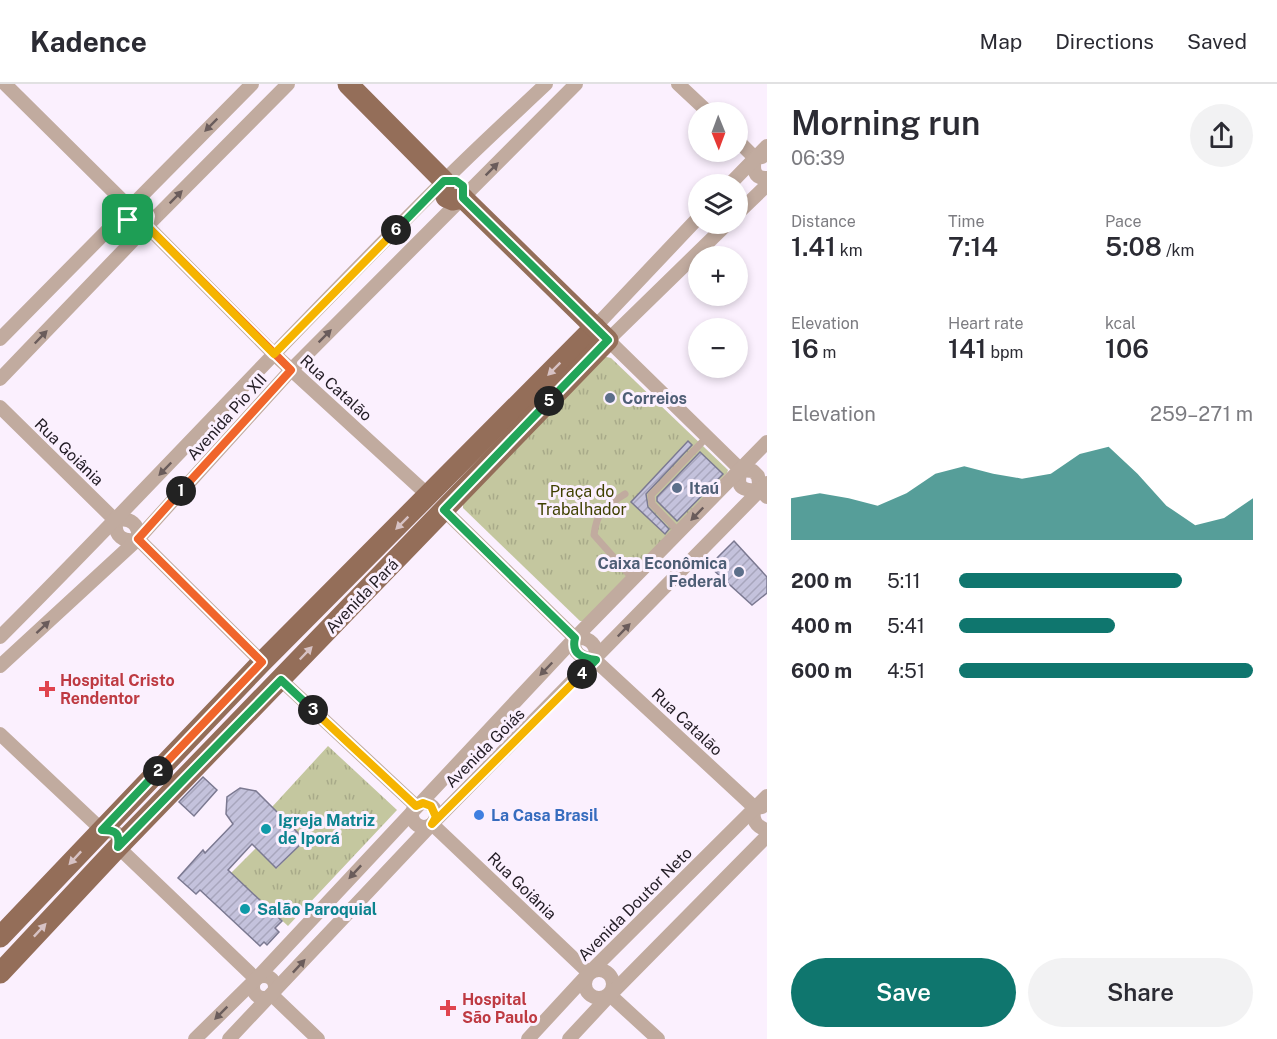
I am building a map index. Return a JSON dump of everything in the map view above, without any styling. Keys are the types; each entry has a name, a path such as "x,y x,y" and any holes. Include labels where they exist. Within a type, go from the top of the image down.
{"main road":[{"path":"348,84 444,181 446,197 453,200 463,198 601,334"},
{"name":"Avenida Pará","path":"0,937 262,662 429,496 601,334"},
{"name":"Avenida Pará","path":"0,973 118,847 444,510 601,334"}],"street":[{"name":"Rua Catalão","path":"5,84 129,207 127,216 131,224 139,228 147,226 274,354 429,496 425,505 429,511 438,514 444,510 575,638 584,638 592,643 597,651 596,660 761,808 754,813 755,822 767,830"},
{"path":"0,339 252,84"},
{"path":"0,379 288,84"},
{"name":"Avenida Pio XII","path":"0,637 116,521 274,354 444,181 546,84"},
{"name":"Avenida Pio XII","path":"0,666 138,539 291,370 576,84"},
{"path":"678,84 697,102"},
{"path":"767,147 753,168 756,175 767,178"},
{"path":"748,148 761,158"},
{"path":"742,174 761,158"},
{"path":"748,203 767,185"},
{"name":"Avenida Pará","path":"601,334 688,230"},
{"name":"Avenida Pará","path":"601,334 716,234"},
{"path":"601,334 741,470"},
{"name":"Rua Goiânia","path":"0,407 116,521 115,528 123,540 138,539 262,662 262,675 267,680 274,682 281,680 416,806 412,813 415,824 426,827 432,824 589,973"},
{"path":"195,1039 256,979 575,638 767,442"},
{"path":"741,470 739,483 741,488 747,492 765,490"},
{"name":"Avenida Goiás","path":"230,1039 432,824 765,490"},
{"path":"0,734 102,830 100,841 103,846 109,849 118,847 256,979"},
{"name":"Avenida Doutor Neto","path":"528,1039 589,973 761,808 767,796"},
{"path":"569,1039 767,836"},
{"path":"589,973 585,982 588,992 596,998 610,995"},
{"path":"256,979 252,988 256,995 262,998 272,995 318,1039"},
{"path":"610,995 658,1039"}],"lane":[{"path":"679,532 652,504 651,495 707,437"},
{"path":"625,494 604,507 596,519 594,535 633,579"}],"green space":[{"name":"Praça do Trabalhador","path":"602,356 611,358 728,470 585,621 580,621 463,508 463,498"},
{"path":"328,746 397,810 288,926 231,873 256,848 277,868 305,840 272,807"}],"building":[{"path":"688,441 692,445 646,494 648,507 669,529 665,534 631,502"},
{"path":"700,452 723,474 677,521 657,501 657,497"},
{"name":"Caixa Econômica Federal","path":"734,541 767,577 767,593 752,605 709,566"},
{"path":"203,777 217,790 194,816 179,802"},
{"path":"240,788 256,791 305,840 276,868 252,844 228,870 282,921 275,928 279,932 267,945 264,942 260,946 200,890 196,894 178,878 203,850 205,853 233,824 226,814 227,797"}],"place":[{"name":"Correios","path":"610,398"},
{"name":"Itaú","path":"677,488"},
{"name":"Caixa Econômica Federal","path":"739,572"},
{"name":"Hospital Cristo Rendentor","path":"47,689"},
{"name":"La Casa Brasil","path":"479,815"},
{"name":"Igreja Matriz de Iporá","path":"266,829"},
{"name":"Salão Paroquial","path":"245,909"},
{"name":"Hospital São Paulo","path":"448,1008"}],"route":[{"path":"128,220 129,207 139,205 144,207 149,216 147,226 232,311 274,354 444,181 456,181 463,186 463,198 608,340 444,510 575,638 574,647 578,655 585,659 596,660 432,824 436,817 431,806 423,803 416,806 281,680 118,847 117,832 102,830 262,662 138,539 291,370 274,354 147,226 139,228 128,220"}]}
